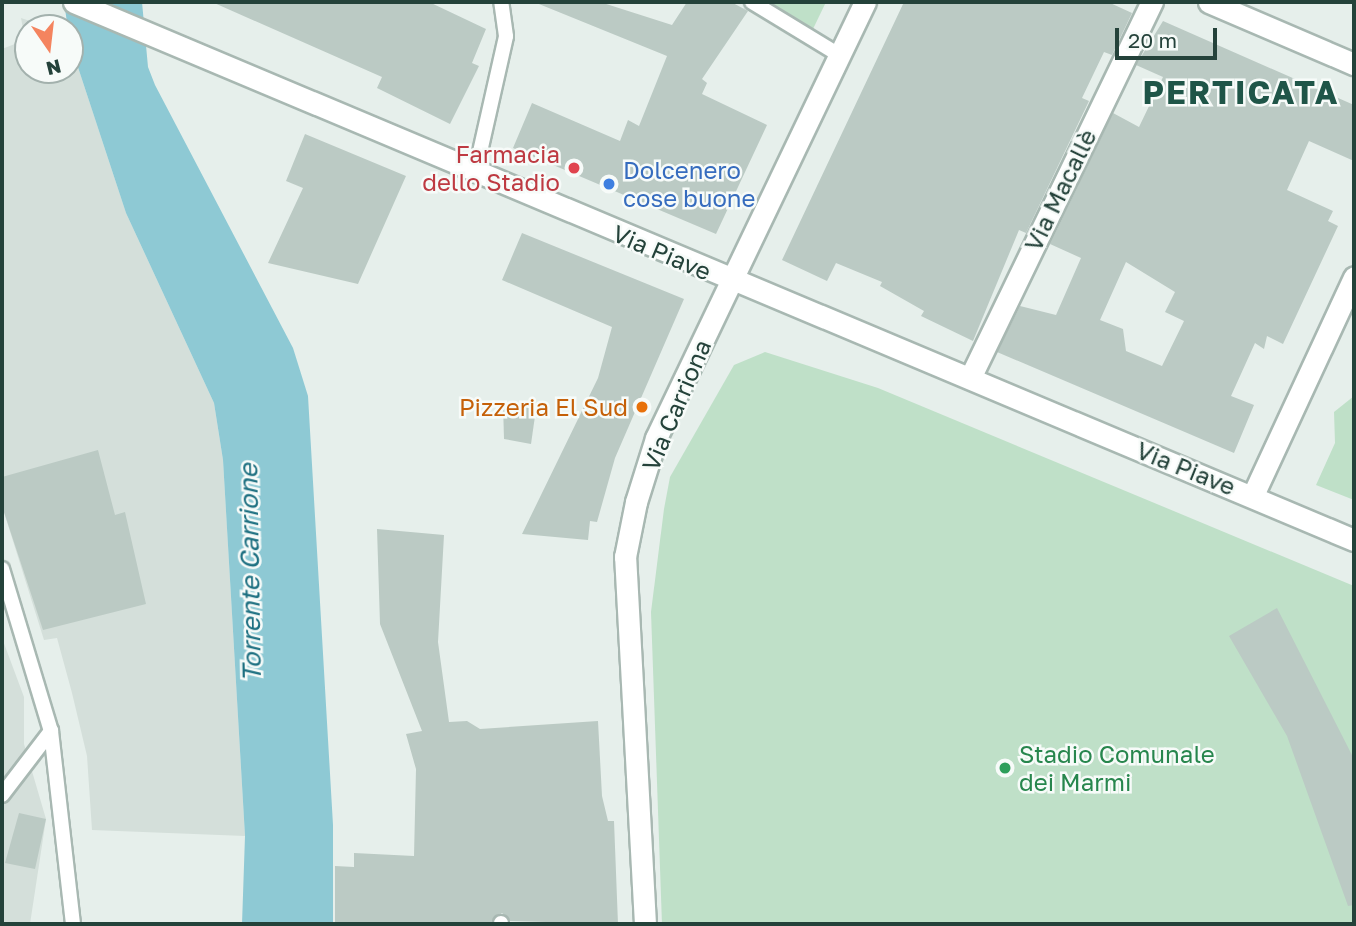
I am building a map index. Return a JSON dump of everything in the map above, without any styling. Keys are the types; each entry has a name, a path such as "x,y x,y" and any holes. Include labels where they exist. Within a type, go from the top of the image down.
{"street":[{"name":"Via Piave","path":"74,2 475,174 1253,495 1354,540"},
{"name":"Via Carriona","path":"645,924 625,558 656,438 865,2"},
{"name":"Via Macallè","path":"970,378 1152,2"},
{"path":"1209,2 1354,64"},
{"path":"1253,495 1354,277"}],"lane":[{"path":"475,174 506,36 501,2"},
{"path":"752,2 838,55"},
{"path":"2,569 51,731 73,924"},
{"path":"2,795 51,731"}],"shaded area":[{"path":"14,44 14,84 84,84 126,213 214,403 223,460 245,836 92,830 87,756 57,638 44,640 2,506 2,49"},
{"path":"2,638 24,697 24,744 46,819 30,924 2,924"}],"green space":[{"path":"770,2 826,2 813,29"},
{"name":"Stadio Comunale dei Marmi","path":"765,352 878,388 1354,586 1354,924 662,924 651,612 664,509 670,477 734,365"},
{"path":"1354,396 1354,500 1316,485 1335,443 1334,412"}],"water":[{"name":"Torrente Carrione","path":"64,2 142,2 148,67 155,85 293,348 308,396 333,825 333,924 242,924 245,836 223,460 214,403 126,213 84,84 84,14 66,14"}],"building":[{"path":"212,2 429,2 486,29 472,63 479,66 450,124 377,88 382,77"},
{"path":"534,2 600,2 672,25 687,2 731,2 748,11 702,79 707,83 702,94 767,125 716,234 513,148 532,103 620,141 628,120 639,126 667,56"},
{"path":"904,2 1108,2 1132,13 1112,55 1104,52 1082,98 1089,101 1026,233 1019,230 973,341 921,316 924,311 880,286 882,282 836,263 827,281 782,260"},
{"path":"1163,21 1354,105 1354,161 1309,141 1287,190 1333,211 1328,221 1338,226 1283,344 1267,336 1264,349 1255,343 1231,396 1254,405 1234,453 997,352 1020,306 1056,315 1081,258 1050,244 1113,113 1139,127 1163,77 1136,65","holes":["1126,262 1175,292 1165,312 1184,321 1162,366 1126,351 1123,329 1100,320"]},
{"path":"305,134 406,176 358,284 268,263 303,188 286,181"},
{"path":"522,233 684,299 615,458 597,522 590,521 588,540 522,534 598,378 612,327 502,280"},
{"path":"503,404 536,409 531,444 504,439"},
{"path":"98,450 115,515 125,512 146,604 43,630 2,506 2,477"},
{"path":"377,529 444,535 438,642 449,722 467,721 480,729 598,721 602,796 608,821 614,821 618,924 510,921 502,913 491,924 335,924 335,866 354,867 354,853 414,856 416,769 406,734 422,731 380,624"},
{"path":"1277,608 1354,759 1354,905 1348,906 1287,736 1229,636"},
{"path":"19,813 46,819 35,869 5,863"}],"place":[{"name":"Farmacia dello Stadio","path":"574,168"},
{"name":"Dolcenero cose buone","path":"609,184"},
{"name":"Pizzeria El Sud","path":"642,407"},
{"name":"Stadio Comunale dei Marmi","path":"1005,768"}],"district":[{"name":"PERTICATA","path":"1241,92"}]}
